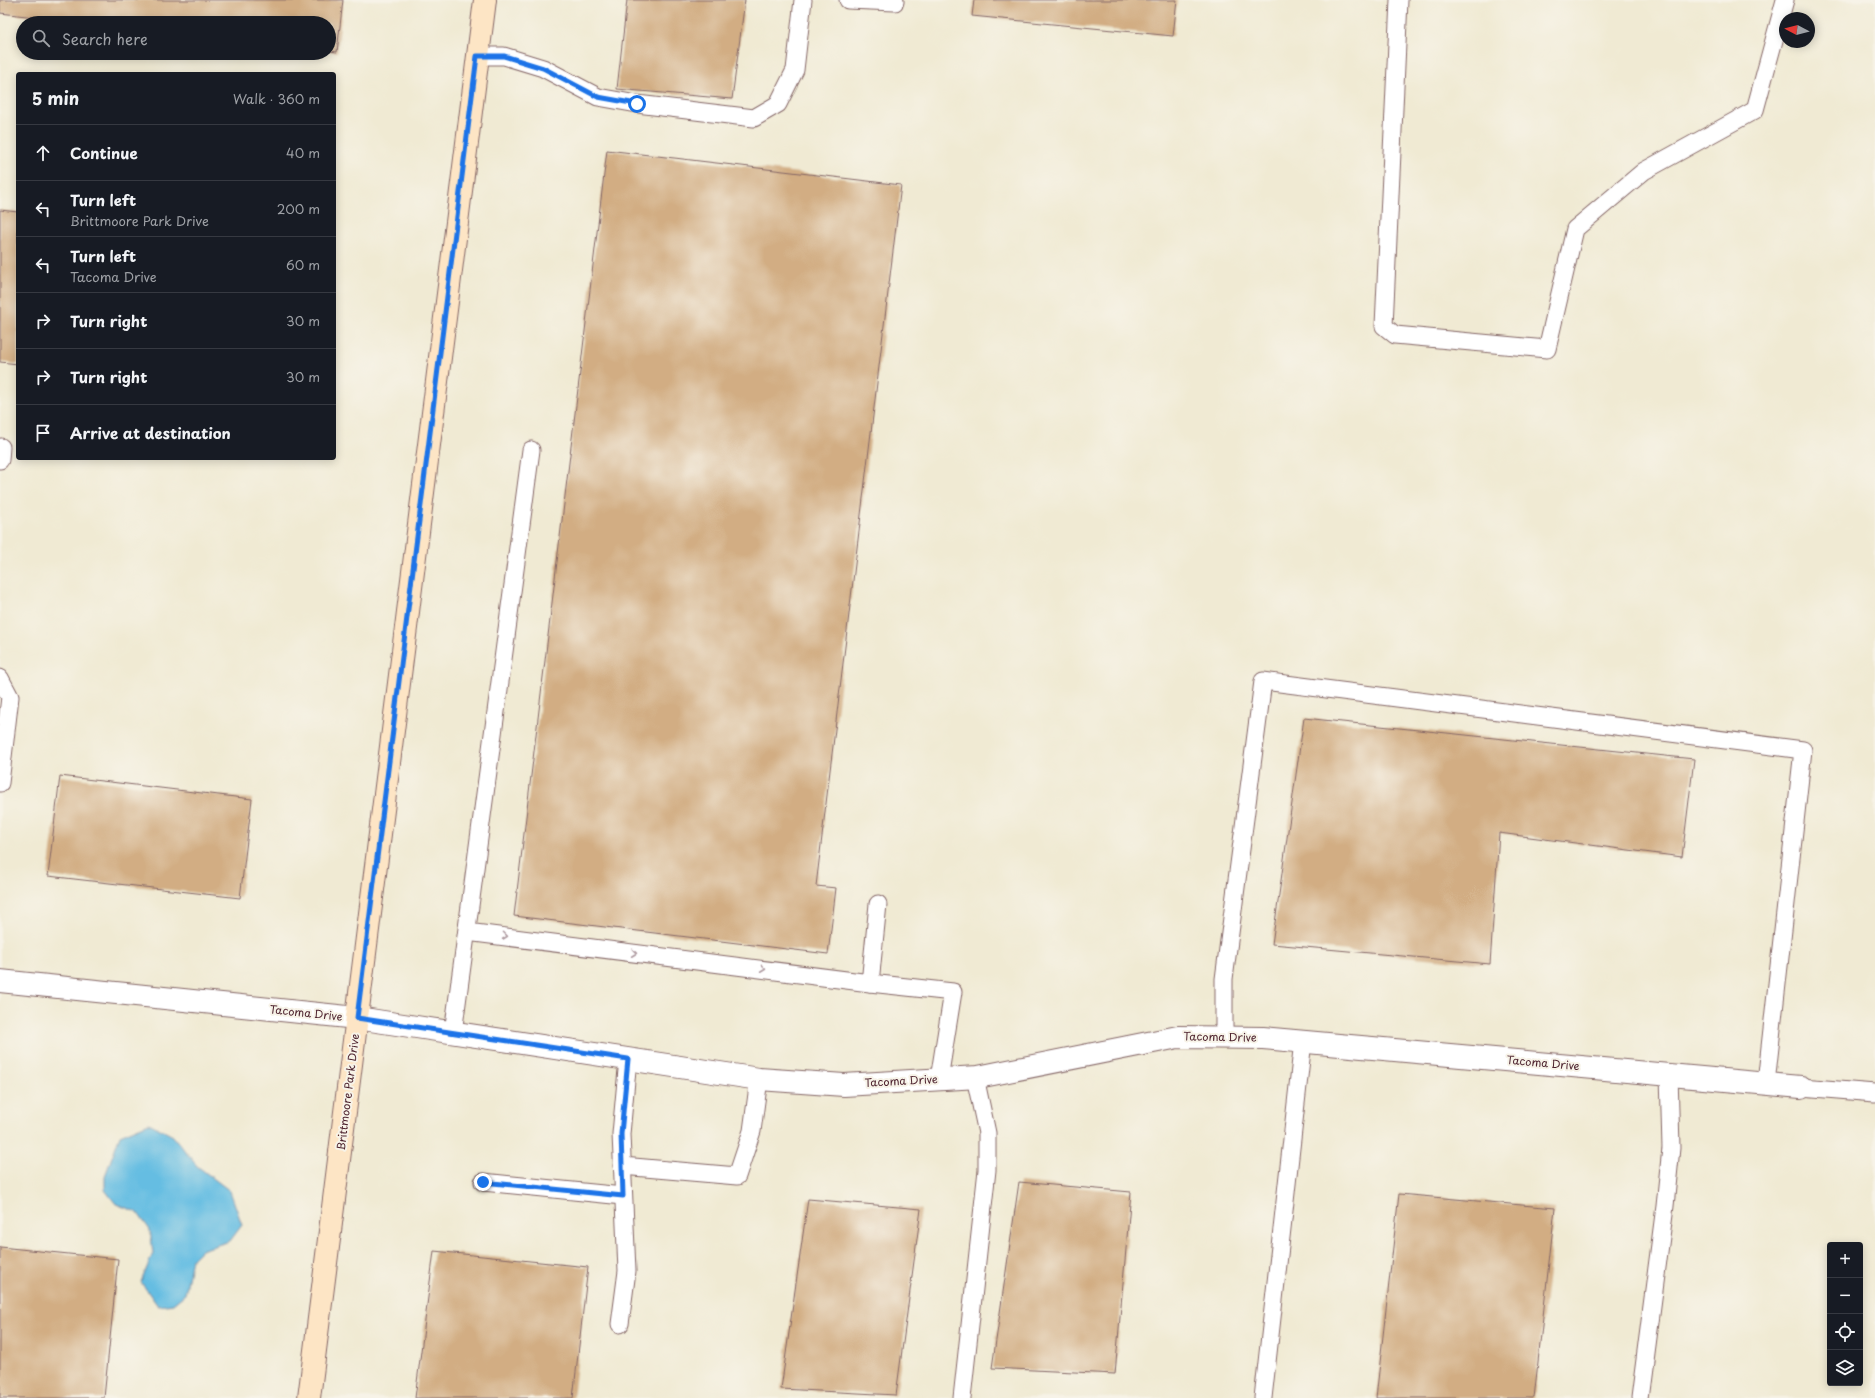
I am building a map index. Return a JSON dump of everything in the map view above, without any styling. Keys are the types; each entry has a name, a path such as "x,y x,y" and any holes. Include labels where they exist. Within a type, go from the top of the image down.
{"street":[{"name":"Brittmoore Park Drive","path":"309,1398 485,0"},
{"name":"Tacoma Drive","path":"0,981 357,1018 759,1079 844,1085 975,1077 1178,1037 1224,1037 1303,1041 1801,1087"}],"lane":[{"path":"477,56 504,56 543,68 598,97 637,104 754,118 778,104 795,70 803,0"},
{"path":"848,0 895,2 895,0"},
{"path":"1399,0 1384,326 1395,335 1547,350 1575,229 1644,171 1755,110 1785,0"},
{"path":"453,1033 531,450"},
{"path":"0,678 10,696 0,783"},
{"path":"1224,1037 1224,979 1263,681 1803,750 1766,1083"},
{"path":"870,983 878,904"},
{"path":"466,932 870,983 953,992 939,1079"},
{"path":"1263,1398 1303,1041"},
{"path":"620,1324 627,1271 621,1134 628,1059"},
{"path":"1640,1398 1671,1148 1669,1074"},
{"path":"962,1398 987,1170 987,1133 975,1077"},
{"path":"622,1166 737,1176 752,1131 759,1079"},
{"path":"1801,1087 1875,1093"},
{"path":"483,1182 623,1196"}],"water":[{"path":"149,1123 173,1136 197,1166 230,1191 242,1225 230,1241 201,1250 192,1259 185,1294 173,1304 158,1306 141,1282 153,1253 150,1230 137,1212 116,1204 105,1190 105,1176 120,1135"}],"building":[{"path":"0,0 343,0 337,52 336,16 26,16 0,13"},
{"path":"627,0 745,0 732,99 617,89"},
{"path":"974,0 1177,0 1173,36 972,16"},
{"path":"607,150 901,185 816,886 836,888 828,954 514,916"},
{"path":"0,210 16,212 16,364 0,362"},
{"path":"1304,718 1694,759 1682,857 1499,833 1490,964 1272,944"},
{"path":"60,776 252,799 240,898 48,876"},
{"path":"1019,1182 1131,1192 1115,1374 992,1368"},
{"path":"1399,1194 1555,1208 1534,1398 1376,1398"},
{"path":"808,1199 921,1209 896,1395 781,1389"},
{"path":"0,1247 118,1259 104,1398 0,1398"},
{"path":"434,1251 588,1267 573,1398 415,1398"}],"route":[{"path":"483,1182 623,1196 621,1134 628,1059 357,1018 477,56 504,56 543,68 598,97 637,104"}]}
